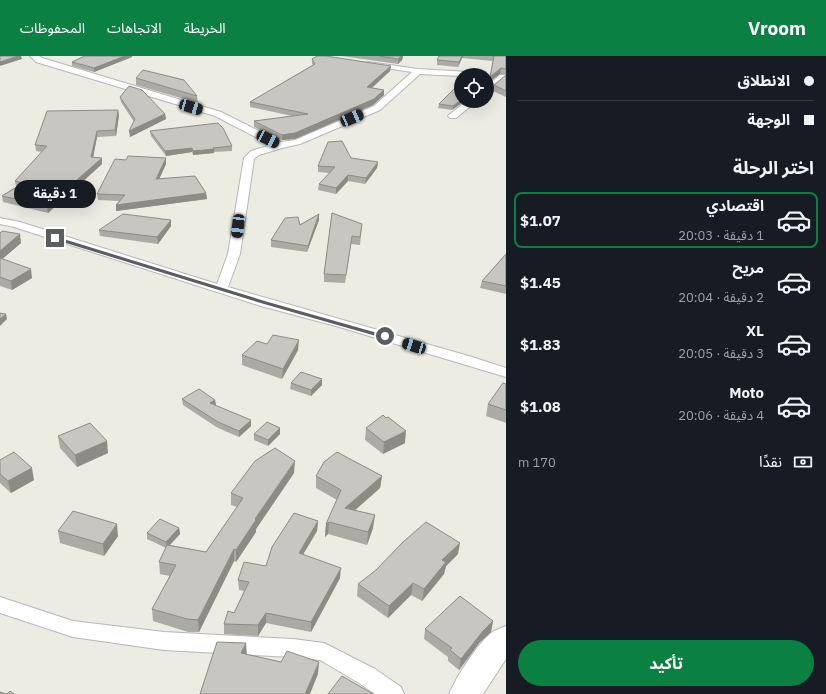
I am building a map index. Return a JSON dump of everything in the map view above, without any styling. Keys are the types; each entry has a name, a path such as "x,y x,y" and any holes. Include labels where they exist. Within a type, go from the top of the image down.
{"street":[{"path":"34,56 39,60 96,78 218,114 280,145"},
{"path":"362,63 454,73"},
{"path":"221,289 234,254 249,158 255,153 280,145 297,142 377,108 392,96 418,70"},
{"path":"494,76 505,77"},
{"path":"494,85 505,77"},
{"path":"453,116 463,108"},
{"path":"0,221 16,224 221,289 467,360 506,373"},
{"path":"0,605 73,629 164,641 293,648 324,652 367,676 393,694"},
{"path":"465,694 492,653 506,639"}],"building":[{"path":"0,56 18,56 0,62"},
{"path":"85,56 125,56 94,68 72,62"},
{"path":"317,56 326,56 391,66 367,87 384,90 374,99 295,133 282,135 254,121 308,114 250,102 315,64 312,59"},
{"path":"379,56 401,56 398,59"},
{"path":"439,56 462,56 459,62 437,60"},
{"path":"494,56 506,56 506,69 501,68 494,74 494,68 492,68"},
{"path":"143,70 184,80 197,96 136,78"},
{"path":"506,75 506,91 494,85"},
{"path":"129,86 142,90 165,114 129,131 135,119 120,97"},
{"path":"454,89 454,105 439,104"},
{"path":"118,110 115,130 97,131 91,157 102,158 47,206 2,196 23,183 15,181 47,146 35,145 47,111"},
{"path":"218,123 223,128 232,146 193,151 192,148 165,151 150,131"},
{"path":"342,141 351,158 378,162 366,178 348,175 336,188 319,184 335,167 318,166 328,142"},
{"path":"128,156 166,158 156,179 195,176 206,193 116,205 125,195 97,194 115,159 126,160"},
{"path":"332,213 362,224 360,237 352,236 346,275 324,274"},
{"path":"123,214 171,220 157,237 99,230"},
{"path":"319,214 308,246 271,240 285,218 298,217 300,225"},
{"path":"2,231 20,234 0,251 0,233"},
{"path":"506,254 506,286 482,281"},
{"path":"0,258 31,269 11,281 0,277"},
{"path":"0,313 6,314 0,319"},
{"path":"273,335 299,340 283,369 242,355 257,341 267,344"},
{"path":"301,372 322,379 311,390 291,383"},
{"path":"503,383 506,384 506,410 488,404"},
{"path":"199,389 215,400 210,403 251,420 239,431 218,422 182,399"},
{"path":"383,415 386,418 388,417 406,431 384,442 366,428"},
{"path":"267,422 280,428 268,440 254,434"},
{"path":"90,423 107,441 75,455 58,436"},
{"path":"275,448 295,461 255,519 256,520 236,550 234,549 198,620 187,619 152,609 176,565 159,562 167,545 206,552 243,498 231,493 255,461"},
{"path":"14,452 32,468 8,481 0,474 0,460"},
{"path":"337,452 382,476 345,508 375,515 368,532 329,522 326,524 341,490 316,476 324,462"},
{"path":"73,511 117,524 103,544 58,531"},
{"path":"294,513 318,521 299,553 341,568 311,622 266,613 258,625 224,624 228,611 234,613 249,582 238,580 244,562 266,566 272,547"},
{"path":"160,519 179,528 166,542 147,533"},
{"path":"426,522 460,543 442,560 446,562 424,589 413,583 389,606 358,584 376,570 402,543"},
{"path":"460,596 493,621 483,631 461,659 450,650 452,648 425,629"},
{"path":"217,642 246,643 241,653 281,662 287,651 319,662 305,694 200,694"},
{"path":"342,676 373,694 328,694"},
{"path":"10,691 14,694 7,694"}],"route":[{"path":"55,238 266,303 385,336"}]}
